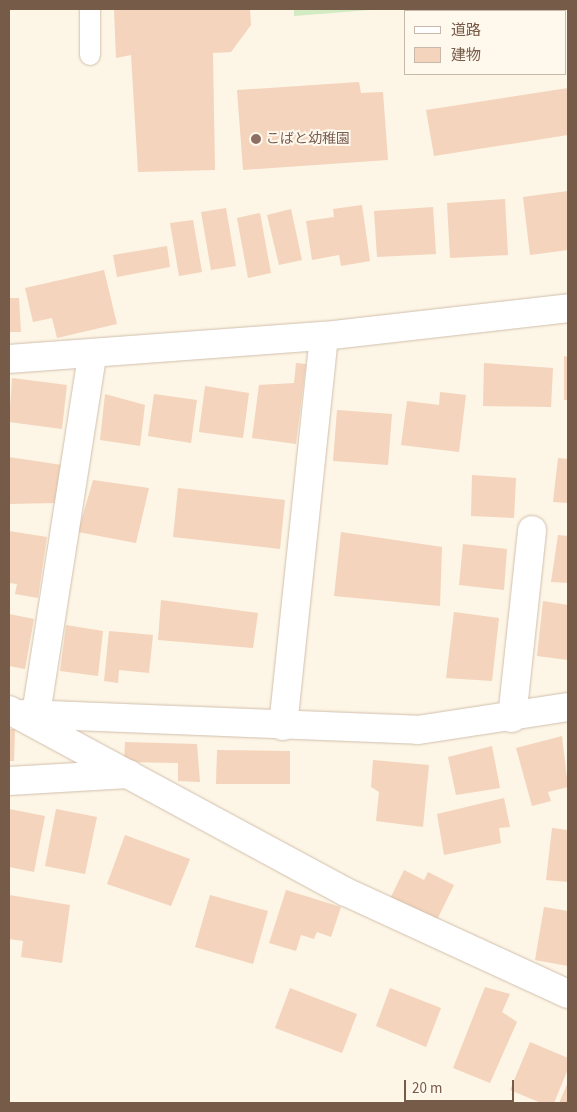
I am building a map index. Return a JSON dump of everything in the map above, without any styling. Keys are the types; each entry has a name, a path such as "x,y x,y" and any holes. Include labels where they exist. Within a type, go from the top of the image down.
{"street":[{"path":"9,359 92,355 324,336 568,308"},
{"path":"283,726 324,336"},
{"path":"21,713 92,355"},
{"path":"512,718 532,530"},
{"path":"21,713 283,726 418,730 512,718 568,707"},
{"path":"21,713 346,892 568,994"},
{"path":"9,781 129,774"}],"lane":[{"path":"90,9 90,55"}],"green space":[{"path":"294,9 382,9 294,16"}],"building":[{"path":"114,9 250,9 251,25 231,52 213,53 215,170 138,172 131,55 116,58"},
{"path":"435,9 546,9 546,10"},
{"path":"359,82 361,93 383,92 388,160 243,170 237,90"},
{"path":"568,88 568,135 434,156 426,110"},
{"path":"568,191 568,250 530,255 523,197"},
{"path":"505,199 508,255 450,258 447,203"},
{"path":"362,205 370,261 341,266 339,255 312,260 306,221 334,217 333,209"},
{"path":"433,207 436,254 377,257 374,211"},
{"path":"226,208 236,266 211,270 201,212"},
{"path":"291,209 302,260 279,265 267,215"},
{"path":"260,213 271,273 248,278 237,218"},
{"path":"193,220 202,272 179,276 170,223"},
{"path":"167,246 170,267 117,277 113,255"},
{"path":"104,270 117,324 57,338 52,318 33,322 25,288"},
{"path":"9,298 19,298 21,332 9,332"},
{"path":"564,356 568,357 568,400 564,400"},
{"path":"296,363 306,364 296,444 252,438 259,385 294,383"},
{"path":"484,363 553,368 551,407 483,406"},
{"path":"12,378 67,385 62,429 9,422"},
{"path":"205,386 249,393 243,438 199,432"},
{"path":"440,392 466,395 459,452 401,445 407,401 439,405"},
{"path":"105,394 145,405 140,446 100,440"},
{"path":"154,394 197,400 191,443 148,436"},
{"path":"337,410 392,414 388,465 333,461"},
{"path":"9,457 62,465 55,503 9,504"},
{"path":"558,458 568,459 568,503 553,502"},
{"path":"472,475 516,478 514,518 471,516"},
{"path":"93,480 149,488 136,543 78,532"},
{"path":"178,488 285,500 280,549 173,537"},
{"path":"9,531 47,537 38,598 15,594 17,584 9,583"},
{"path":"341,532 442,547 440,606 334,596"},
{"path":"558,535 568,536 568,583 551,582"},
{"path":"463,544 507,549 504,590 459,585"},
{"path":"161,600 258,613 253,648 158,640"},
{"path":"543,601 568,605 568,660 537,656"},
{"path":"454,612 499,618 492,681 446,678"},
{"path":"9,614 34,619 25,669 9,666"},
{"path":"66,625 103,631 98,676 60,671"},
{"path":"109,631 153,635 149,673 119,670 118,683 104,681"},
{"path":"9,729 15,729 14,761 9,761"},
{"path":"562,736 568,787 548,792 551,801 532,806 516,748"},
{"path":"125,742 197,744 200,782 178,781 178,763 124,762"},
{"path":"492,746 500,788 456,795 448,757"},
{"path":"217,750 290,751 290,784 216,784"},
{"path":"373,760 429,765 423,827 376,821 379,792 371,787"},
{"path":"504,798 510,827 499,828 501,843 444,855 437,814"},
{"path":"9,809 45,816 34,872 9,867"},
{"path":"56,809 97,817 85,874 45,866"},
{"path":"552,828 568,830 568,882 546,880"},
{"path":"125,835 190,859 171,906 107,884"},
{"path":"404,870 424,880 428,872 454,885 434,926 388,903"},
{"path":"286,890 341,907 331,937 317,932 314,939 301,935 296,951 269,943"},
{"path":"9,895 70,905 62,963 21,957 23,941 9,939"},
{"path":"210,895 268,911 253,964 195,947"},
{"path":"544,907 568,911 568,966 535,960"},
{"path":"485,987 510,994 502,1012 517,1022 490,1083 453,1068"},
{"path":"290,988 357,1014 342,1053 275,1028"},
{"path":"390,988 441,1008 426,1047 376,1026"},
{"path":"530,1042 568,1058 568,1069 554,1103 541,1103 510,1090"},
{"path":"568,1082 568,1103 559,1103"}],"place":[{"name":"こばと幼稚園","path":"256,139"}]}
